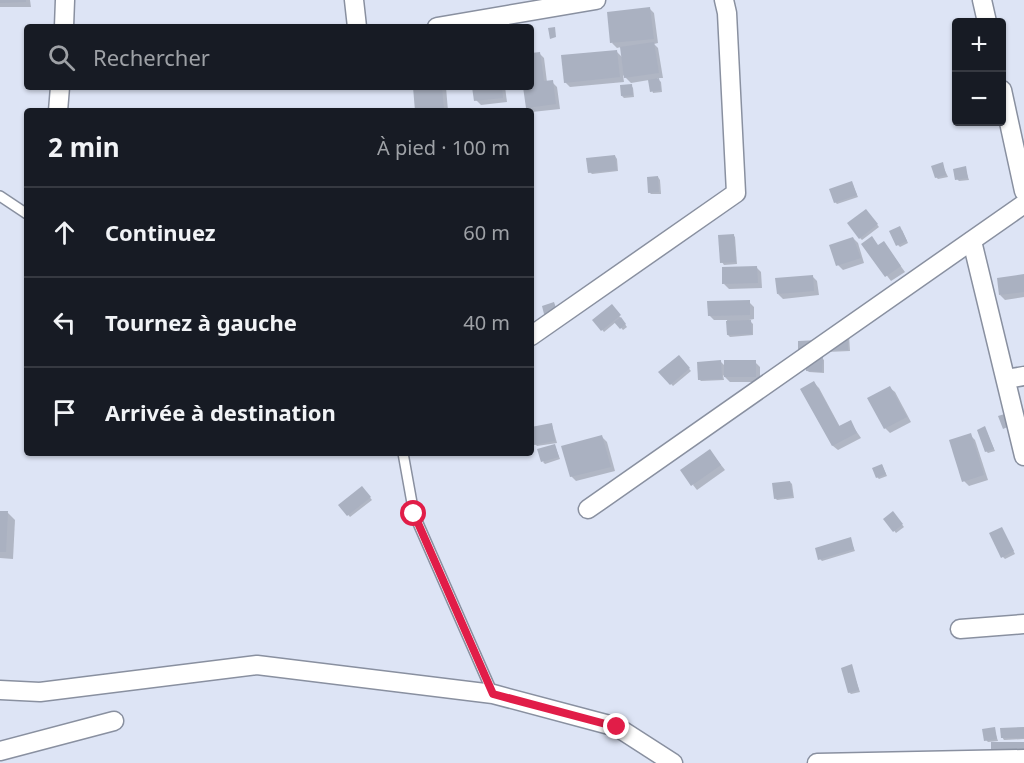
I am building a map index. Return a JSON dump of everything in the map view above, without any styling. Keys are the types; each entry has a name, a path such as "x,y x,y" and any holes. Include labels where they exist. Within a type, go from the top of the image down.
{"street":[{"path":"64,24 65,0"},
{"path":"354,0 357,24"},
{"path":"450,24 530,6 596,0"},
{"path":"534,334 736,193 727,13 724,0"},
{"path":"981,0 986,18"},
{"path":"58,108 60,90"},
{"path":"1006,108 1024,191"},
{"path":"588,509 1024,204"},
{"path":"972,241 1024,456"},
{"path":"1005,379 1024,376"},
{"path":"960,629 1024,624"},
{"path":"0,690 40,692 257,665 493,694 617,727 673,763"},
{"path":"0,751 114,721"},
{"path":"817,763 1024,759"}],"lane":[{"path":"0,196 24,212"},
{"path":"404,456 414,514 493,694"}],"building":[{"path":"0,0 26,0 26,2 0,3"},
{"path":"650,7 654,39 610,43 607,12"},
{"path":"555,27 556,37 550,39 548,28"},
{"path":"654,42 659,73 624,78 620,47"},
{"path":"617,50 620,77 564,83 561,55"},
{"path":"540,52 544,81 553,80 556,104 526,108 523,90 534,90 534,53"},
{"path":"659,78 661,90 650,92 648,80"},
{"path":"632,84 633,95 621,96 620,85"},
{"path":"413,90 442,90 444,108 415,108"},
{"path":"472,90 502,90 503,98 474,101"},
{"path":"615,155 617,170 588,173 586,158"},
{"path":"943,162 946,175 935,178 931,166"},
{"path":"966,166 968,178 955,180 953,169"},
{"path":"658,176 659,192 648,193 647,177"},
{"path":"852,181 857,195 834,203 829,189"},
{"path":"866,209 878,224 859,239 847,223"},
{"path":"900,226 907,241 896,246 889,231"},
{"path":"734,234 736,262 720,263 718,235"},
{"path":"872,236 878,245 884,241 901,266 885,277 861,244"},
{"path":"853,237 861,258 836,266 829,245"},
{"path":"757,266 758,283 722,284 722,267"},
{"path":"1024,274 1024,292 999,295 997,278"},
{"path":"813,275 814,291 777,294 775,278"},
{"path":"750,300 750,315 708,316 707,301"},
{"path":"554,302 558,314 545,318 542,306"},
{"path":"612,304 621,315 601,331 592,320"},
{"path":"621,317 626,324 620,329 614,322"},
{"path":"751,320 752,334 727,335 726,321"},
{"path":"848,331 848,350 823,350 823,332"},
{"path":"819,340 798,352 798,341"},
{"path":"679,355 690,368 670,385 658,372"},
{"path":"806,356 823,357 822,372 806,371"},
{"path":"721,360 722,379 698,380 697,362"},
{"path":"724,360 756,360 756,377 724,377"},
{"path":"814,381 839,426 851,420 857,433 832,446 800,389"},
{"path":"890,386 907,417 884,429 867,398"},
{"path":"1008,413 1012,425 1003,429 998,416"},
{"path":"552,423 555,441 534,445 534,426"},
{"path":"985,426 994,449 985,452 977,430"},
{"path":"971,433 984,475 962,482 949,440"},
{"path":"602,435 611,467 570,477 561,446"},
{"path":"555,444 559,457 541,462 537,449"},
{"path":"710,449 721,465 691,486 680,470"},
{"path":"882,464 886,474 876,478 872,468"},
{"path":"790,481 793,496 774,499 772,483"},
{"path":"362,486 371,497 347,516 338,505"},
{"path":"0,511 8,511 6,552 0,552"},
{"path":"893,511 903,524 893,532 883,519"},
{"path":"1002,527 1014,551 1001,558 989,533"},
{"path":"851,537 854,549 818,560 815,548"},
{"path":"852,664 859,690 848,693 841,668"},
{"path":"995,727 997,739 984,741 982,729"},
{"path":"1024,727 1024,738 1001,738 1000,728"},
{"path":"991,742 1024,742 1024,755 991,755"}],"route":[{"path":"414,514 493,694 617,727"}]}
